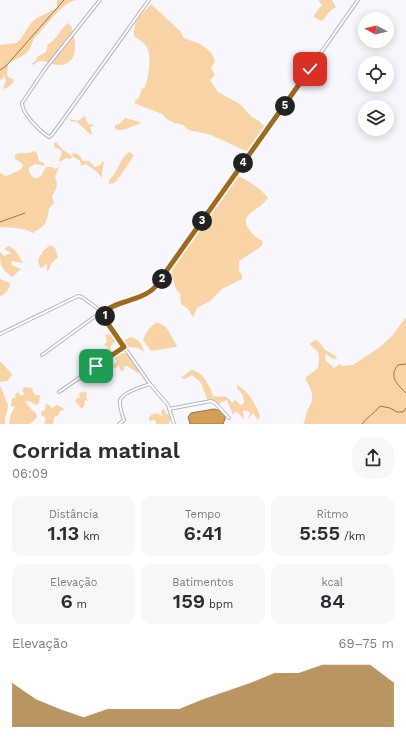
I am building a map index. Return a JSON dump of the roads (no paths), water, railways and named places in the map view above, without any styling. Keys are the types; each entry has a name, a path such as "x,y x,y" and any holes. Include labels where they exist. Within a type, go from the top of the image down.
{"street":[{"path":"100,0 45,69 22,103 23,110 49,137 90,83 149,0"},
{"path":"174,424 169,409 164,401 150,384 106,321 105,314 108,309 149,294 155,287 358,0"},
{"path":"0,334 78,296 105,314"},
{"path":"42,355 102,312"},
{"path":"59,392 124,347"},
{"path":"119,424 124,420 120,401 121,397 150,384"},
{"path":"169,409 211,401 215,403 229,418"}],"waterway":[{"path":"0,70 6,66 64,0"},
{"path":"0,222 25,213"},
{"path":"406,364 398,365 394,373 395,380 406,393"},
{"path":"362,424 380,406 390,408 397,412 403,412 406,408"}]}
